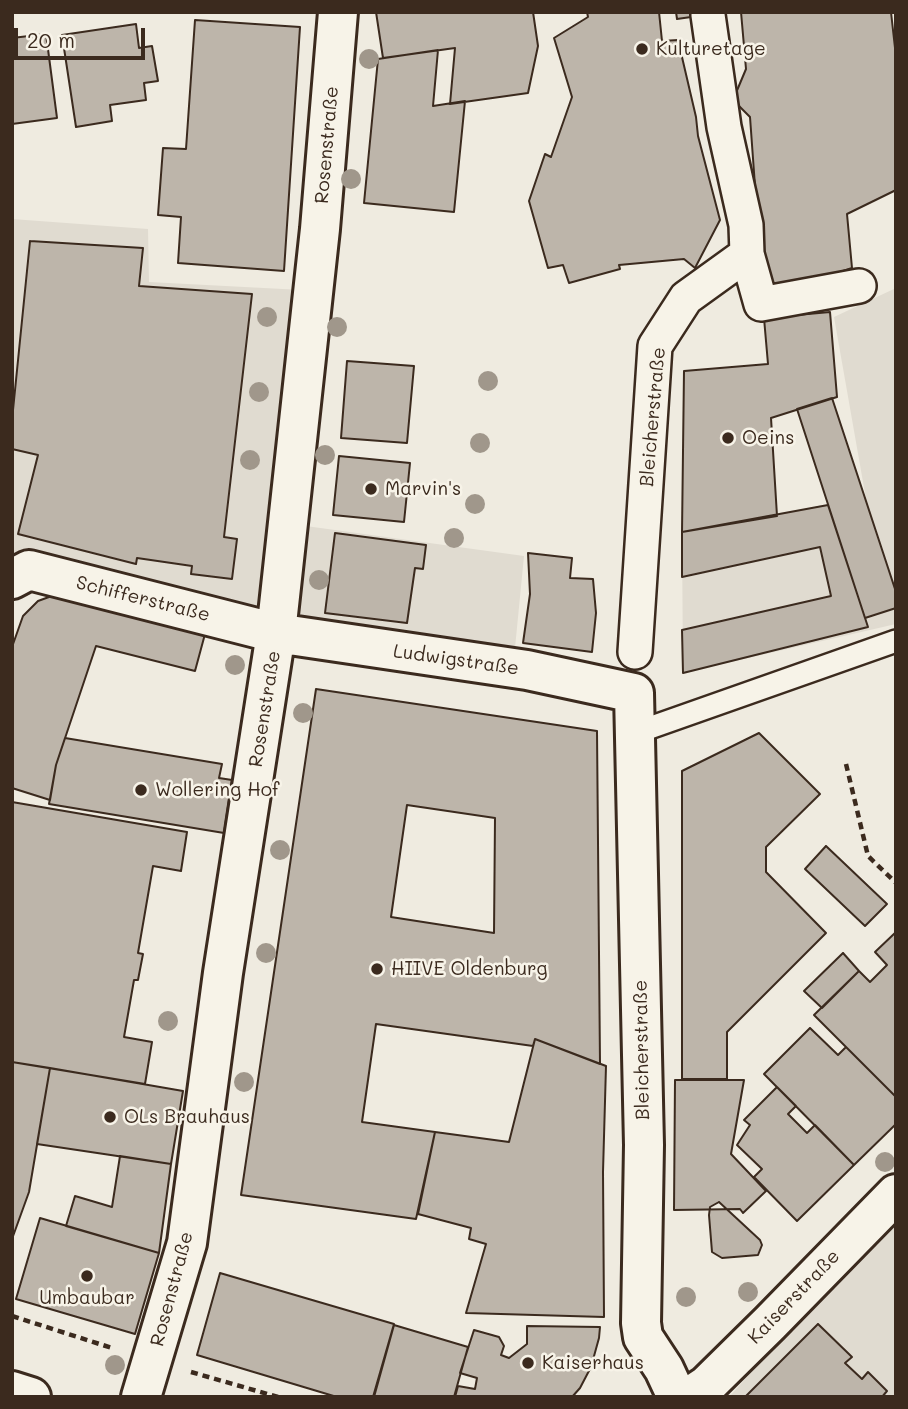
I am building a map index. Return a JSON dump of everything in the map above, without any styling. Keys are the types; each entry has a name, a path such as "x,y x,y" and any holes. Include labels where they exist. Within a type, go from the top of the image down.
{"street":[{"name":"Rosenstraße","path":"141,1397 187,1244 223,973 276,634 320,229 338,12"},
{"path":"708,15 724,127 746,225 747,254 761,304 859,286"},
{"name":"Bleicherstraße","path":"635,652 655,346 686,298 747,254"},
{"name":"Schifferstraße","path":"12,579 29,570 276,634"},
{"name":"Ludwigstraße","path":"276,634 527,670 634,693"},
{"name":"Bleicherstraße","path":"634,693 644,1145 640,1323 643,1337 664,1369 677,1397"},
{"name":"Kaiserstraße","path":"690,1397 707,1385 770,1323 896,1194"},
{"path":"12,1391 31,1397"}],"lane":[{"path":"635,733 896,641"}],"path":[{"path":"846,764 868,856 896,883"}],"shaded area":[{"path":"12,219 148,229 149,282 302,290 284,523 524,556 515,648 275,615 12,568"},
{"path":"896,288 896,624 683,673 682,533 866,499 834,317"},
{"path":"896,1212 896,1397 729,1397"}],"building":[{"path":"376,12 533,12 538,46 528,93 450,104 455,48 383,58"},
{"name":"Kulturetage","path":"587,12 659,12 662,41 678,40 698,136 720,220 695,268 684,259 619,265 620,269 569,283 563,265 548,268 529,201 545,154 551,157 572,97 554,38 588,17"},
{"path":"676,12 726,12 677,19"},
{"path":"741,12 891,12 896,57 896,190 847,214 852,268 763,297 750,117 733,100 746,69"},
{"path":"195,20 300,27 284,271 178,263 181,217 158,215 163,148 186,149"},
{"path":"136,24 139,48 152,46 158,81 144,83 146,100 110,105 112,121 76,127 62,35"},
{"path":"46,34 57,118 12,124 12,38"},
{"path":"438,50 433,106 465,101 454,212 364,203 378,59"},
{"path":"30,241 143,248 139,286 252,294 224,537 237,539 232,579 191,574 192,566 137,558 136,564 18,534 38,455 12,449 12,420"},
{"name":"Oeins","path":"830,312 837,397 771,418 777,516 682,532 684,371 768,364 764,318"},
{"path":"347,361 414,366 407,443 341,438"},
{"path":"832,398 896,592 896,608 865,618 797,409"},
{"name":"Marvin's","path":"339,456 410,463 404,522 333,515"},
{"path":"828,505 868,627 683,673 682,630 831,596 820,547 682,577 682,532"},
{"path":"335,533 426,545 423,569 415,568 407,623 325,613"},
{"path":"528,553 572,558 570,578 593,579 596,613 592,652 523,643 530,594"},
{"path":"49,597 205,634 195,671 96,646 56,765 50,800 12,788 12,647 23,616 38,601"},
{"path":"316,689 597,731 600,1064 535,1039 533,1046 376,1024 362,1122 435,1132 416,1219 241,1195","holes":["407,805 495,818 494,933 391,917"]},
{"path":"759,733 820,794 766,847 766,872 826,933 727,1032 727,1079 682,1079 682,771"},
{"name":"Wollering Hof","path":"65,738 222,764 219,778 232,780 224,833 49,804 56,765"},
{"path":"12,802 187,832 181,871 153,866 138,953 143,954 138,980 134,980 124,1037 152,1042 145,1084 12,1062"},
{"path":"826,846 887,904 865,926 805,869"},
{"path":"896,932 896,1097 814,1015 859,971 870,982 887,965 875,952"},
{"path":"843,953 859,971 822,1008 804,991"},
{"path":"810,1028 838,1055 846,1047 896,1097 896,1124 854,1165 764,1074"},
{"path":"535,1039 606,1066 603,1172 604,1317 466,1313 486,1244 469,1239 471,1228 418,1214 435,1132 509,1142"},
{"path":"12,1062 50,1068 29,1192 12,1239"},
{"name":"OLs Brauhaus","path":"50,1068 183,1091 171,1164 37,1144"},
{"path":"675,1080 744,1080 731,1154 766,1191 743,1213 740,1209 674,1210"},
{"path":"777,1087 796,1106 788,1114 807,1133 815,1125 854,1165 797,1221 754,1177 762,1169 737,1145 750,1125 744,1120"},
{"path":"120,1156 171,1164 159,1253 66,1226 75,1196 112,1207"},
{"path":"719,1202 760,1240 762,1245 758,1255 722,1258 712,1252 710,1207"},
{"name":"Umbaubar","path":"40,1218 159,1253 135,1334 16,1299"},
{"path":"220,1273 394,1324 373,1397 337,1397 197,1355"},
{"path":"818,1324 852,1357 845,1363 862,1379 868,1372 887,1391 882,1397 745,1397"},
{"path":"394,1325 468,1347 454,1397 374,1397"},
{"name":"Kaiserhaus","path":"527,1326 600,1327 591,1367 572,1397 455,1397 458,1386 475,1389 477,1378 460,1373 474,1330 499,1337 504,1346 501,1355 509,1358 527,1344"}],"place":[{"name":"Kulturetage","path":"642,49"},
{"name":"Oeins","path":"728,438"},
{"name":"Marvin's","path":"371,489"},
{"name":"Wollering Hof","path":"141,790"},
{"name":"HIIVE Oldenburg","path":"377,969"},
{"name":"OLs Brauhaus","path":"110,1117"},
{"name":"Umbaubar","path":"87,1276"},
{"name":"Kaiserhaus","path":"528,1363"}]}
